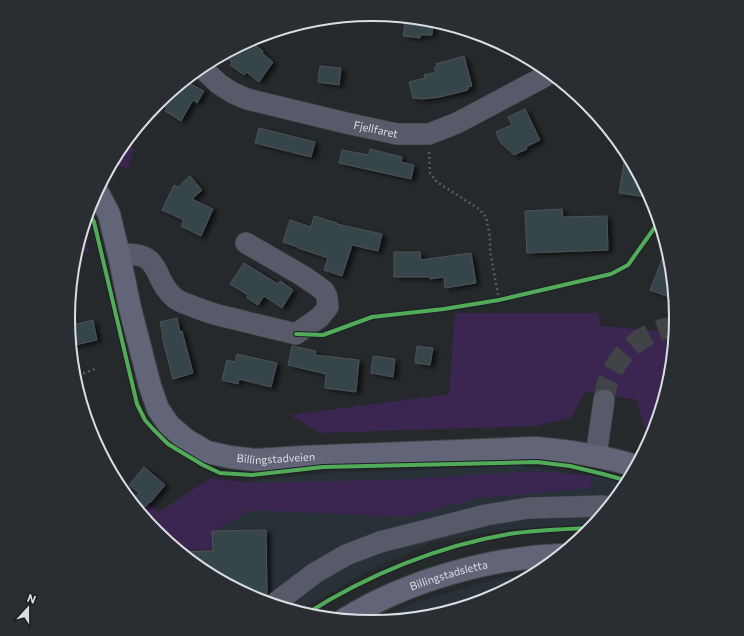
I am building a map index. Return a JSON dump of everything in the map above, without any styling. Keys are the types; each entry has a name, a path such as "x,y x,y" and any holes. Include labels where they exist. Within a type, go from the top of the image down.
{"main road":[{"name":"Billingstadveien","path":"101,198 109,214 130,308 150,386 158,409 169,425 205,459 230,457 256,460 536,448 596,456 630,465"},
{"name":"Billingstadsletta","path":"354,614 396,593 436,578 512,560 551,556"}],"street":[{"name":"Fjellfaret","path":"206,72 219,84 233,93 247,99 397,134 429,134 457,123 545,76"},
{"path":"119,255 140,255 152,263 164,288 172,296 177,300 201,310 259,326 296,334 320,317 328,307 327,297 324,291 303,276 246,243"},
{"path":"596,456 604,400"},
{"path":"280,600 315,573 346,555 380,542 478,516 529,508 602,506"}],"path":[{"path":"430,173 437,182 479,209 486,217 490,237 490,251 499,300"},
{"path":"491,302 506,298"},
{"path":"81,374 95,369"}],"shaded area":[{"path":"130,146 134,149 128,169 118,165"},
{"path":"86,239 89,252 82,253"},
{"path":"455,313 598,313 600,326 665,331 667,351 663,376 659,395 646,433 637,400 585,392 571,418 535,426 320,433 290,415 449,394"},
{"path":"518,465 611,479 619,482 608,499 585,525 502,530 430,543 366,572 305,607 258,592 223,575 191,554 163,528 214,486 327,473"},
{"path":"534,471 591,476 591,488 479,498 406,517 251,510 213,532 213,549 187,551 162,528 130,490 159,512 211,478 253,483 411,479"},
{"path":"519,575 486,592 449,605 391,614 415,602 500,578"}],"building":[{"path":"405,23 432,28 432,35 420,35 420,38 403,36"},
{"path":"255,45 263,51 262,53 273,62 259,82 246,72 244,75 230,65 232,62 228,59"},
{"path":"464,56 472,86 468,87 468,90 440,97 423,99 413,98 409,82 425,78 424,75 436,72 434,68 437,67 436,64"},
{"path":"320,66 341,68 339,85 318,82"},
{"path":"189,83 204,91 197,103 193,100 181,121 165,111 167,108 164,106"},
{"path":"525,109 540,140 526,147 527,149 514,155 500,142 496,132 512,125 508,117"},
{"path":"259,128 315,142 311,157 255,143"},
{"path":"370,149 402,157 401,162 414,165 411,179 339,163 342,150 369,155"},
{"path":"624,162 643,197 619,193"},
{"path":"190,176 202,190 192,199 213,209 201,236 181,226 184,220 162,210 174,185 178,187"},
{"path":"562,209 563,217 607,216 608,250 527,253 525,211"},
{"path":"314,216 337,224 382,234 378,251 352,245 342,276 324,270 328,258 283,242 290,220 311,227"},
{"path":"394,252 420,252 421,260 471,253 476,283 445,288 444,277 430,279 430,277 394,277"},
{"path":"663,258 668,297 650,290"},
{"path":"244,263 278,284 280,281 293,290 282,308 264,296 258,305 247,298 248,295 230,284"},
{"path":"177,318 193,373 173,379 160,322"},
{"path":"93,320 97,340 77,345 75,324"},
{"path":"292,346 316,351 315,355 359,360 356,392 325,388 326,374 288,365"},
{"path":"417,346 433,348 430,365 415,363"},
{"path":"237,354 277,363 271,387 239,379 238,384 222,380 227,360 235,362"},
{"path":"373,356 395,359 393,377 371,373"},
{"path":"144,467 165,485 145,507 135,498 139,493 129,485"},
{"path":"266,530 267,594 258,592 223,575 188,552 213,551 212,531"}],"tunnel":[{"path":"604,400 607,384 614,369 619,360 627,351 644,337 654,332 668,328"}],"cycle path":[{"path":"92,219 137,404 145,420 168,444 203,465 220,473 252,475 323,467 537,462 570,466 621,479"},
{"path":"296,334 323,335 372,317 444,309 499,300 611,274 628,265 655,228"},
{"path":"314,609 378,575 430,554 456,546 509,534 582,528"}]}
